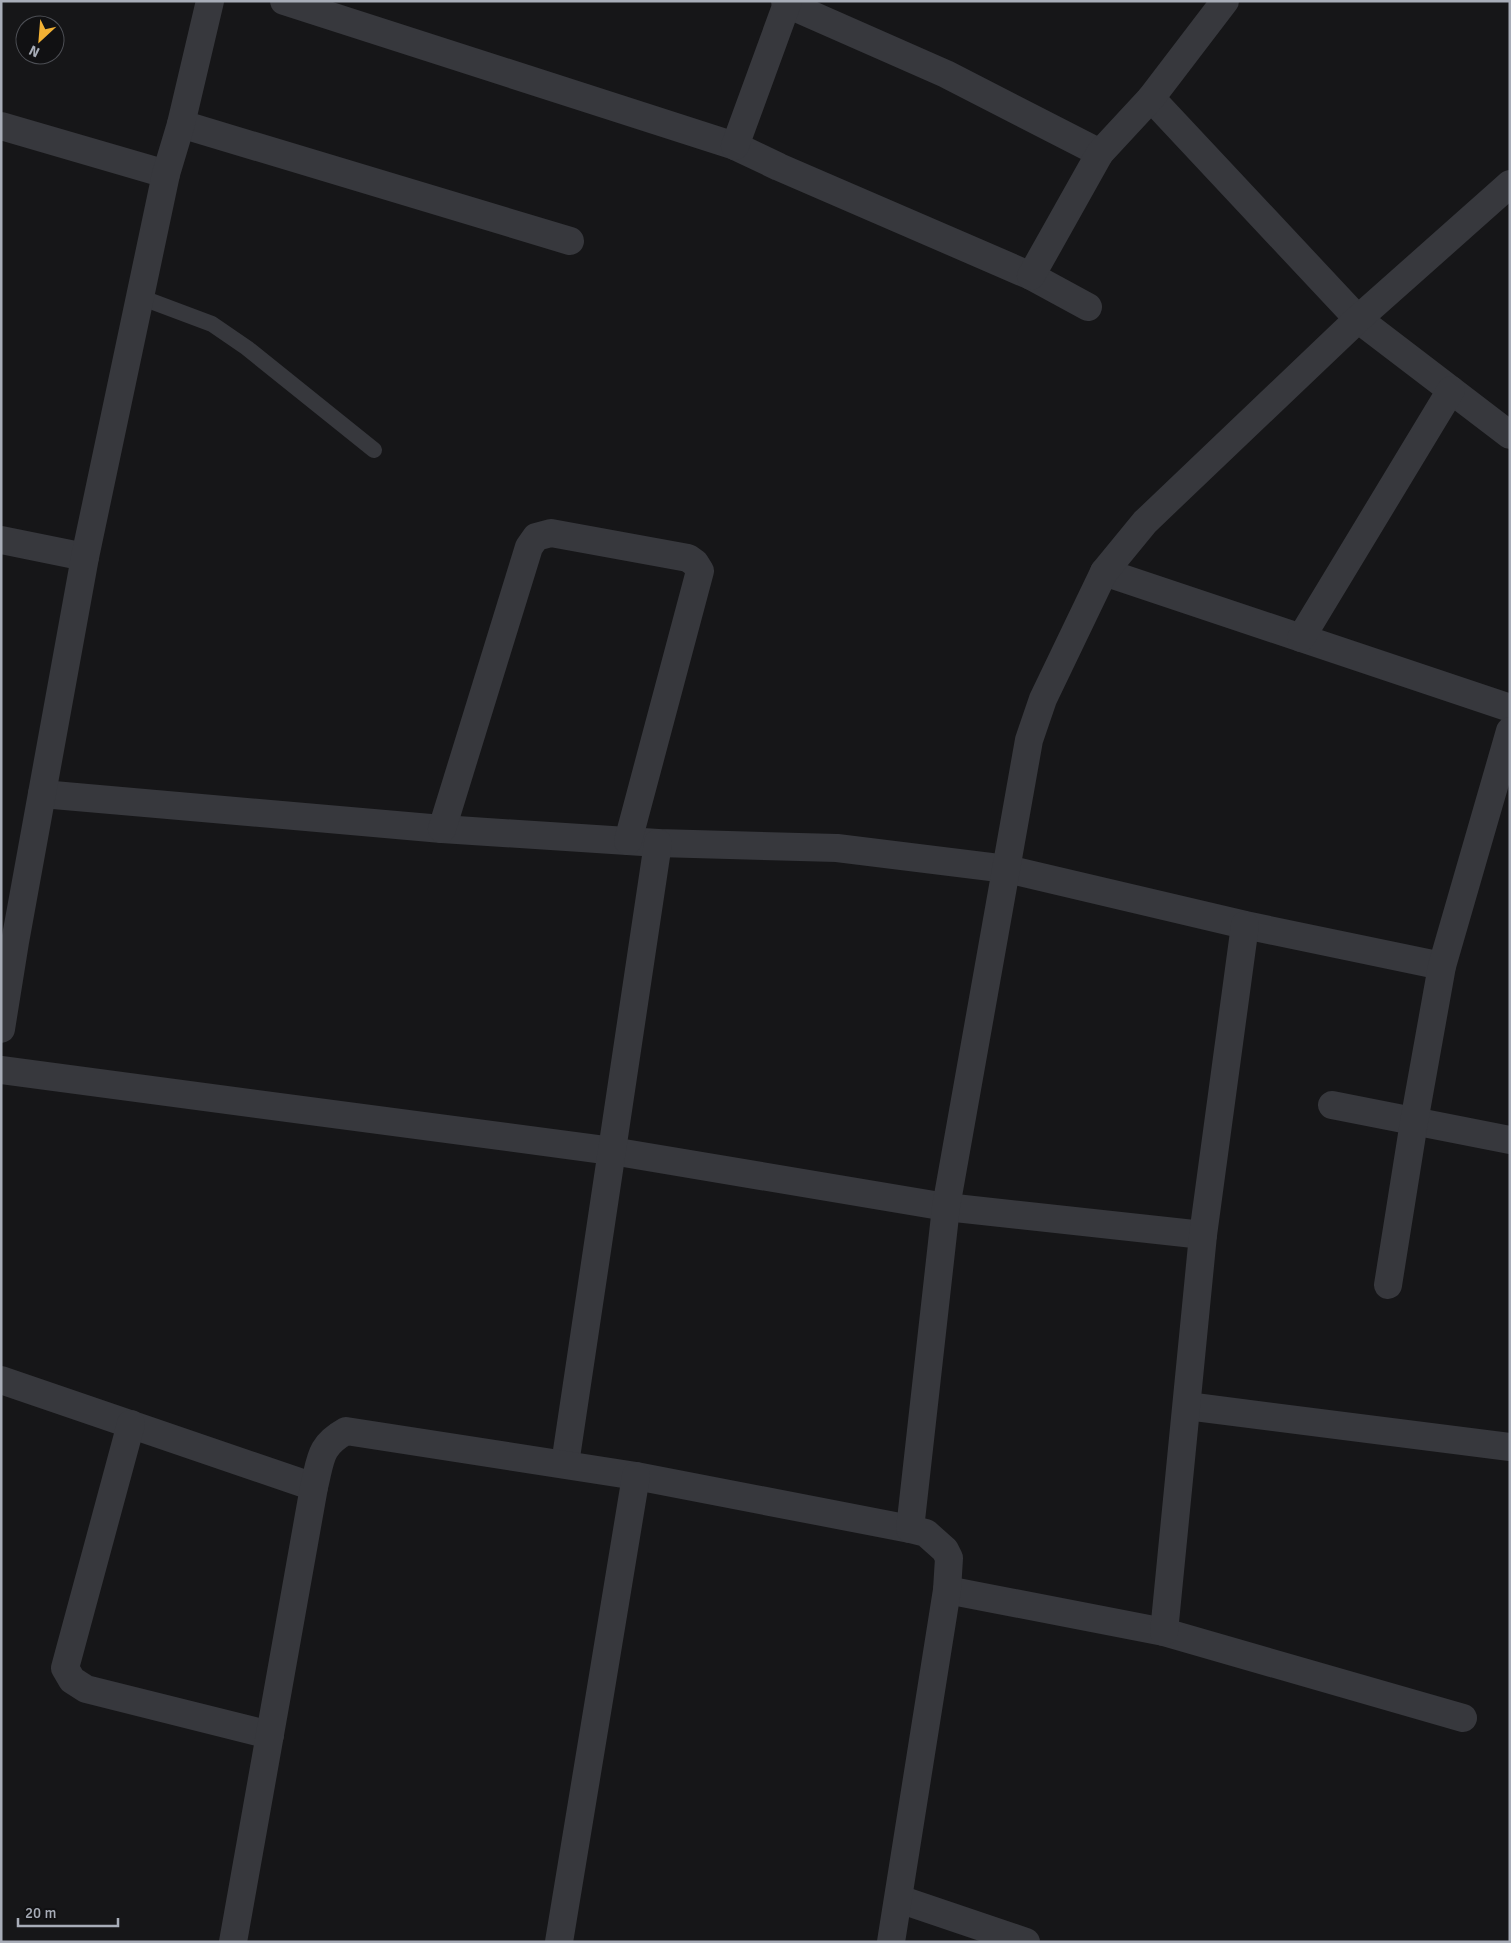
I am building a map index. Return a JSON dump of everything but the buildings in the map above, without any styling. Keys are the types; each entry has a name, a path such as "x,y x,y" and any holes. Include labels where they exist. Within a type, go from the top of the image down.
{"street":[{"path":"1,1028 8,940 42,794 85,557 166,174 181,124 210,1"},
{"path":"284,1 735,146 1030,276 1088,307"},
{"path":"1030,276 1100,153 1151,98 1225,1"},
{"path":"735,146 787,2 946,74 1100,153"},
{"path":"1151,98 1358,319 1510,435"},
{"path":"181,124 570,240"},
{"path":"1,126 166,174"},
{"path":"910,1528 946,1208 1029,740 1043,699 1104,572 1145,522 1358,319 1510,184"},
{"path":"1301,638 1451,390"},
{"path":"442,829 529,546 536,537 551,533 688,558 695,563 700,572 628,841"},
{"path":"1,540 85,557"},
{"path":"1104,572 1510,708"},
{"path":"1388,1285 1414,1122 1442,966 1510,731"},
{"path":"42,794 442,829 658,843 837,848 1007,869 1245,925 1442,966"},
{"path":"565,1464 658,843"},
{"path":"1164,1632 1203,1234 1245,925"},
{"path":"1,1070 612,1151 946,1208 1203,1234"},
{"path":"1332,1105 1510,1140"},
{"path":"1,1380 314,1486"},
{"path":"1187,1406 1510,1447"},
{"path":"131,1424 65,1668 72,1680 86,1689 270,1735"},
{"path":"233,1942 314,1486 324,1450 332,1439 346,1431 636,1476 926,1532 945,1550 949,1558 947,1590 891,1942"},
{"path":"559,1942 636,1476"},
{"path":"947,1590 1164,1632 1463,1718"},
{"path":"899,1899 1026,1942"}],"lane":[{"path":"140,297 212,324 247,348 374,450"}]}
